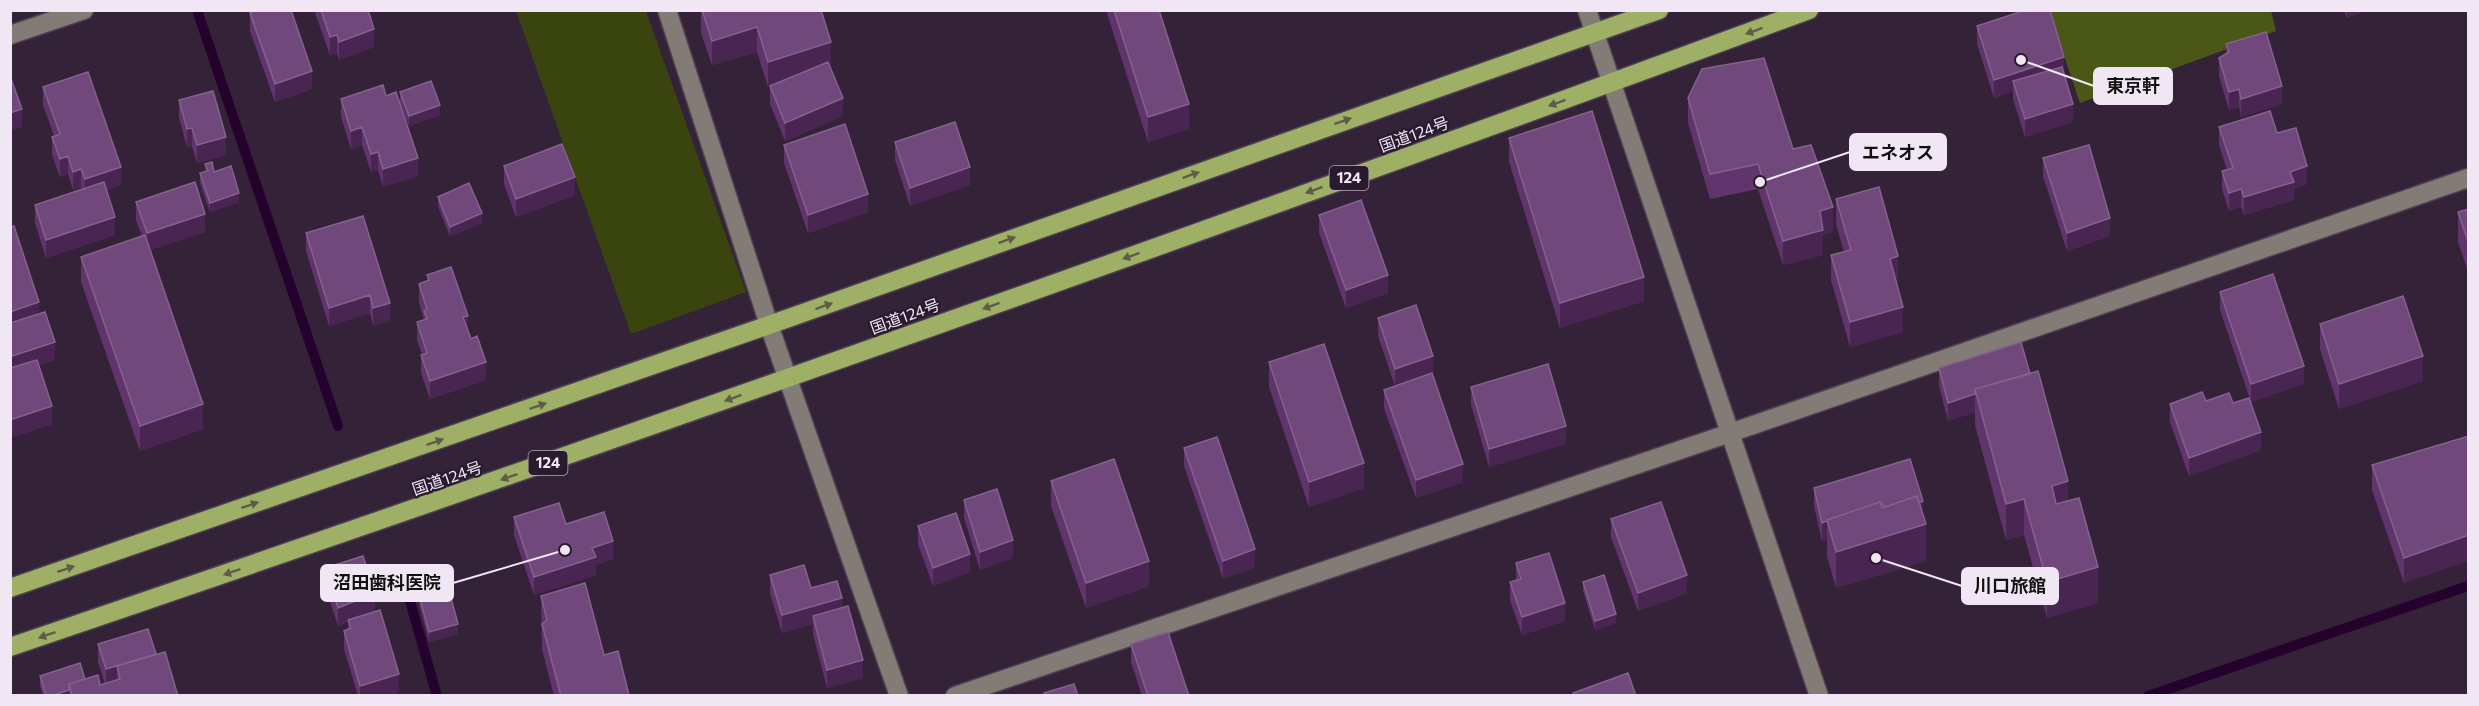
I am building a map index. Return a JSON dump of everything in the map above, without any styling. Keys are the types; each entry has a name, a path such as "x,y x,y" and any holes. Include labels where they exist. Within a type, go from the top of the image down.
{"highway":[{"path":"10,588 769,325 1659,10"},
{"name":"国道124号","path":"10,647 510,477 1612,83 1809,10"}],"street":[{"path":"10,35 84,10"},
{"path":"667,10 769,325 899,696"},
{"path":"1587,10 1819,696"},
{"path":"955,696 1730,433 2469,178"}],"green space":[{"path":"516,11 646,11 746,292 631,334"},
{"path":"2049,11 2271,11 2276,31 2080,103"}],"building":[{"path":"257,10 291,10 312,71 275,84 250,13"},
{"path":"321,10 368,10 374,29 339,42 337,35 330,37"},
{"path":"702,10 821,10 831,42 768,62 757,27 712,41"},
{"path":"1114,10 1159,10 1189,104 1148,117"},
{"path":"2026,10 2050,10 2064,57 1994,80 1977,26"},
{"path":"2266,32 2282,86 2241,99 2239,89 2229,92 2219,58 2229,52 2226,44"},
{"path":"1764,58 1793,149 1811,145 1833,207 1820,211 1823,230 1783,241 1758,164 1710,174 1688,98 1702,69"},
{"path":"828,62 843,98 785,123 770,86"},
{"path":"2062,67 2073,104 2025,119 2013,81"},
{"path":"88,72 121,167 85,179 81,169 73,172 68,156 60,159 52,137 60,134 43,87"},
{"path":"10,76 22,109 10,113"},
{"path":"431,81 440,105 409,116 400,92"},
{"path":"383,85 386,96 396,92 418,158 383,169 378,152 371,154 362,127 351,131 341,99"},
{"path":"213,91 226,137 197,145 192,128 187,129 179,100"},
{"path":"1592,111 1644,277 1560,303 1509,138"},
{"path":"2270,111 2277,133 2296,128 2307,166 2290,172 2294,182 2244,197 2241,189 2229,193 2222,171 2233,168 2219,127"},
{"path":"955,122 970,167 910,188 895,142"},
{"path":"845,124 868,194 808,215 784,145"},
{"path":"562,144 575,177 516,199 504,166"},
{"path":"2089,145 2110,218 2067,233 2043,158"},
{"path":"212,162 214,172 231,166 239,193 210,203 200,173 208,171 205,164"},
{"path":"104,182 115,217 46,240 35,205"},
{"path":"195,182 205,214 147,233 136,202"},
{"path":"469,183 482,213 450,227 438,197"},
{"path":"1879,187 1898,256 1890,259 1903,307 1850,322 1831,255 1851,250 1836,199"},
{"path":"1361,200 1388,275 1346,290 1319,215"},
{"path":"2469,209 2469,244 2458,212"},
{"path":"363,216 390,303 373,308 370,295 329,308 306,233"},
{"path":"14,226 39,302 10,312 10,227"},
{"path":"145,235 203,404 140,426 81,257"},
{"path":"451,267 468,316 463,317 471,339 477,336 486,362 430,381 421,355 427,353 417,322 427,319 424,311 427,309 419,284 429,280 427,275"},
{"path":"2273,274 2304,366 2251,384 2220,292"},
{"path":"2403,296 2423,356 2339,384 2320,324"},
{"path":"1416,305 1433,356 1395,369 1378,318"},
{"path":"45,312 55,342 12,356 10,323"},
{"path":"2021,342 2030,374 1975,389 1975,394 1948,403 1939,368"},
{"path":"1324,344 1364,463 1309,482 1269,362"},
{"path":"37,360 52,406 10,420 10,368"},
{"path":"1548,364 1566,426 1489,449 1471,387"},
{"path":"2038,371 2068,481 2052,486 2056,504 2079,498 2098,567 2047,582 2024,499 2006,504 1975,389"},
{"path":"1432,373 1463,464 1416,480 1384,390"},
{"path":"2202,392 2206,401 2229,393 2233,403 2249,398 2261,432 2189,458 2170,404"},
{"path":"2469,436 2469,535 2404,558 2372,465"},
{"path":"1217,437 1255,549 1223,561 1184,448"},
{"path":"1114,459 1149,561 1086,583 1051,481"},
{"path":"1910,459 1923,501 1919,503 1917,496 1885,507 1880,502 1822,523 1814,488"},
{"path":"997,489 1013,540 980,552 964,500"},
{"path":"1917,496 1926,524 1836,552 1827,520 1880,502 1882,508"},
{"path":"1661,502 1687,575 1638,593 1611,519"},
{"path":"559,503 566,524 604,512 613,541 592,548 596,557 534,577 514,517"},
{"path":"956,513 970,554 933,568 918,526"},
{"path":"1549,553 1565,603 1522,617 1510,582 1521,579 1516,563"},
{"path":"363,556 375,593 338,608 325,568"},
{"path":"804,565 811,588 837,581 842,598 782,615 770,575"},
{"path":"1604,575 1616,614 1595,621 1583,582"},
{"path":"585,583 604,655 618,651 629,695 561,696 542,624 547,620 541,596"},
{"path":"448,587 458,624 429,632 419,595"},
{"path":"848,606 863,660 827,670 813,616"},
{"path":"380,610 399,674 360,686 344,631 351,628 348,620"},
{"path":"148,629 156,654 106,669 98,644"},
{"path":"1168,632 1189,696 1148,696 1131,644"},
{"path":"165,652 178,696 72,696 69,684 98,675 100,685 120,679 117,666"},
{"path":"80,663 85,679 69,684 69,690 46,696 40,676"},
{"path":"1628,673 1636,696 1573,696 1573,693"},
{"path":"1074,684 1078,696 1045,696 1044,693"}],"waterway":[{"path":"197,10 338,426"},
{"path":"404,580 437,696"},
{"path":"2148,696 2468,586"}],"place":[{"name":"東京軒","path":"2021,60"},
{"name":"エネオス","path":"1760,182"},
{"name":"沼田歯科医院","path":"565,550"},
{"name":"川口旅館","path":"1876,558"}]}
